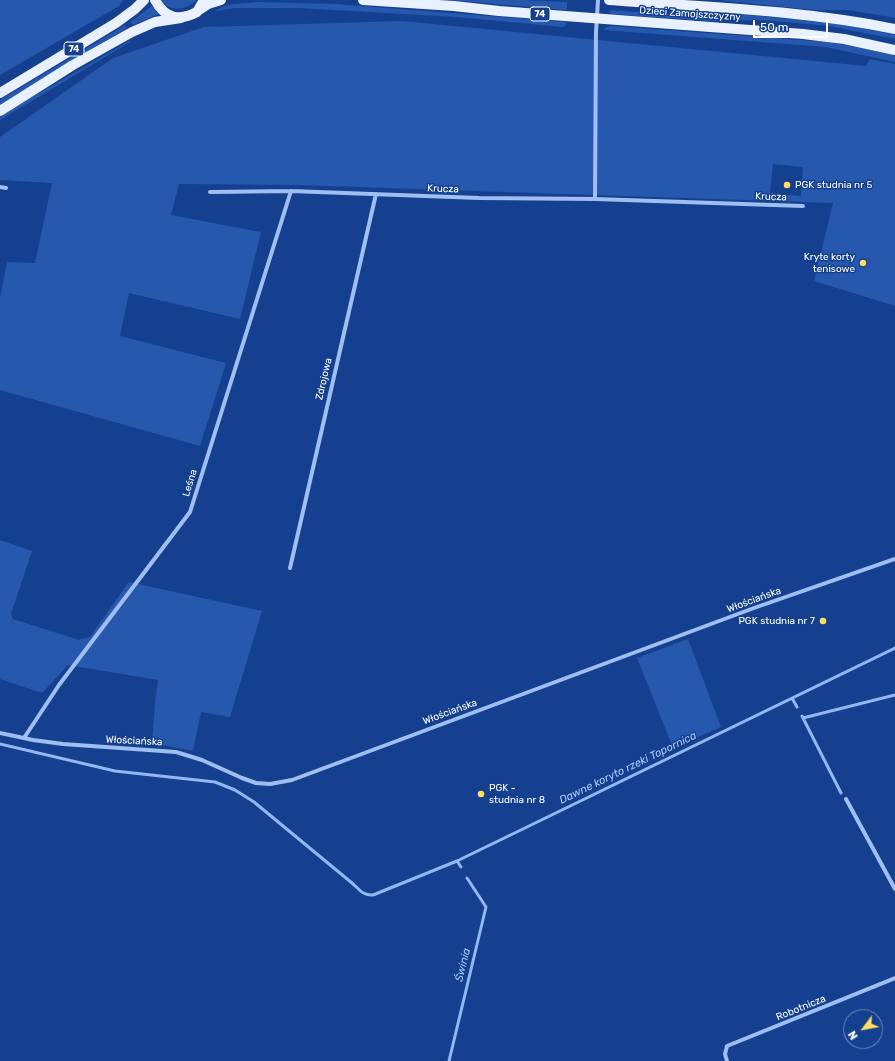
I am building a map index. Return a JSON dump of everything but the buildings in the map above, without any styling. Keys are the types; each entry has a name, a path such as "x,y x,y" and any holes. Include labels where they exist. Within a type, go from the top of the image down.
{"main road":[{"name":"74","path":"0,93 116,23 135,9 144,0"},
{"path":"155,0 158,5 168,14 181,18"},
{"path":"197,12 204,0"},
{"name":"74","path":"0,110 73,65 132,32 155,22 181,18 197,12 208,4 221,0"},
{"name":"Dzieci Zamojszczyzny","path":"363,0 821,36 858,41 895,50"},
{"name":"Dzieci Zamojszczyzny","path":"609,0 799,14 895,29"}],"street":[{"path":"595,199 598,0"},
{"path":"0,187 6,188"},
{"name":"Krucza","path":"210,192 291,191 479,198 595,199 803,206"},
{"name":"Leśna","path":"24,738 58,685 190,512 291,191"},
{"name":"Zdrojowa","path":"290,568 376,194"},
{"name":"Włościańska","path":"0,733 24,738 93,747 176,752 202,760 256,783 270,784 292,780 754,608 895,559"},
{"path":"846,799 895,889"},
{"name":"Robotnicza","path":"727,1061 725,1050 727,1046 895,978"}],"shaded area":[{"path":"0,0 123,0 119,6 0,75"},
{"path":"160,0 197,0 188,6 178,9 168,7"},
{"path":"448,0 523,0 567,2 567,10"},
{"path":"717,0 895,0 895,18 849,10 815,10"},
{"path":"257,2 335,4 566,22 566,25 563,27 457,17 299,8 236,8 215,12 224,6"},
{"path":"152,6 159,14 133,25 130,22"},
{"path":"611,10 697,17 746,15 827,22 895,35 895,39 829,26 762,20 711,21 611,14"},
{"path":"402,21 866,66 870,59 895,64 895,306 814,281 833,203 296,185 179,184 171,215 261,232 240,319 129,293 120,336 226,363 200,446 0,390 0,298 7,262 35,263 52,183 0,180 0,137 113,58 204,27","holes":["773,164 803,167 801,196 770,193"]},
{"path":"125,25 127,28 0,105 0,100"},
{"path":"611,26 828,42 891,54 895,56 895,62 826,47 604,30"},
{"path":"131,40 0,120 0,117 27,100"},
{"path":"0,540 32,551 11,614 13,619 79,640 90,637 129,582 262,611 230,717 201,712 193,751 152,743 158,680 68,665 42,693 0,679"},
{"path":"688,639 721,727 673,748 637,658"}],"waterway":[{"name":"Dawne koryto rzeki Topornica","path":"0,744 115,771 215,782 235,790 254,802 361,892 373,895 457,861 895,648"},
{"path":"803,718 895,695"},
{"path":"792,698 797,707"},
{"path":"802,716 841,793"},
{"name":"Dawne koryto rzeki Topornica","path":"457,861 461,867"},
{"name":"Świnia","path":"449,1061 486,907 467,878"}],"place":[{"name":"PGK studnia nr 5","path":"787,185"},
{"name":"Kryte korty tenisowe","path":"863,263"},
{"name":"PGK studnia nr 7","path":"823,621"},
{"name":"PGK - studnia nr 8","path":"481,794"}]}
